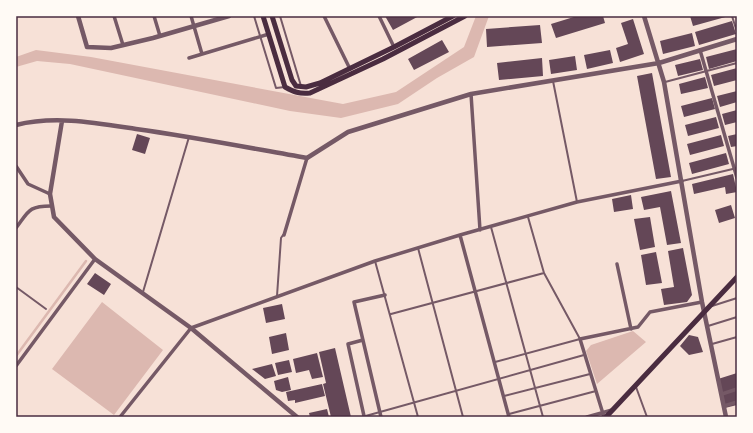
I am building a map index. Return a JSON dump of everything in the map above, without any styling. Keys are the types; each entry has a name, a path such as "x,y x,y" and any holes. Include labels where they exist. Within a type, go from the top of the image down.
{"main road":[{"path":"263,16 285,87 301,94 310,93 321,85 394,47 441,19 453,16"},
{"path":"272,16 292,80 296,86 306,88 321,85 383,59 465,16"},
{"path":"604,416 613,410 737,277"}],"street":[{"path":"78,16 87,48 111,48 160,36 229,16"},
{"path":"114,16 123,45"},
{"path":"154,16 160,36"},
{"path":"191,16 202,54"},
{"path":"324,16 350,69"},
{"path":"379,16 394,47"},
{"path":"644,16 664,82 704,313 726,417"},
{"path":"189,58 269,34"},
{"path":"284,234 307,158 339,136 348,132 472,94 659,63 737,39"},
{"path":"700,50 736,168 737,178"},
{"path":"472,94 480,230"},
{"path":"16,125 33,120 83,121 189,137 307,158"},
{"path":"62,121 50,194 54,217 62,227 96,259 144,292 191,328 297,417"},
{"path":"16,166 28,184 50,194"},
{"path":"120,417 191,328 375,261 460,235 577,202 682,181"},
{"path":"16,228 30,210 36,206 51,206"},
{"path":"460,235 508,416"},
{"path":"16,366 96,259"},
{"path":"617,264 631,329"},
{"path":"380,415 354,302 385,294"},
{"path":"586,417 604,416 580,339 638,327 650,312 702,302"},
{"path":"363,340 348,344 363,417"},
{"path":"722,394 737,389"},
{"path":"724,406 737,402"}],"lane":[{"path":"254,16 276,88 285,87"},
{"path":"280,16 301,87"},
{"path":"732,16 737,32"},
{"path":"664,82 737,64"},
{"path":"553,80 577,202"},
{"path":"144,292 189,137"},
{"path":"682,181 736,168"},
{"path":"493,363 580,339 544,273 528,216"},
{"path":"491,227 543,417"},
{"path":"277,296 281,238 284,234"},
{"path":"418,248 463,417"},
{"path":"375,261 391,314 418,417"},
{"path":"391,314 544,273"},
{"path":"16,286 46,309"},
{"path":"709,307 737,298"},
{"path":"707,326 737,317"},
{"path":"711,345 737,337"},
{"path":"363,417 380,415 414,403 585,355"},
{"path":"503,396 590,374"},
{"path":"635,386 647,417"},
{"path":"508,416 596,391"}],"shaded area":[{"path":"476,16 489,16 474,57 437,78 398,104 341,118 290,111 70,64 37,61 16,67 16,57 36,50 91,57 343,104 396,92 464,47"},
{"path":"102,302 163,350 114,415 52,369"},
{"path":"633,331 646,342 597,384 586,351 591,345"}],"building":[{"path":"385,16 419,16 393,30"},
{"path":"577,16 603,16 605,23 556,38 551,24"},
{"path":"690,16 729,16 693,26"},
{"path":"633,19 644,54 620,62 616,48 628,44 621,23"},
{"path":"732,21 736,34 699,45 695,32"},
{"path":"540,25 542,43 487,47 486,29"},
{"path":"692,33 695,46 663,54 660,41"},
{"path":"442,40 449,52 414,70 408,59"},
{"path":"737,49 737,61 709,69 706,57"},
{"path":"610,50 613,63 587,69 584,55"},
{"path":"575,56 577,70 551,74 549,60"},
{"path":"542,58 543,76 499,80 497,63"},
{"path":"700,59 703,70 678,76 675,65"},
{"path":"737,68 737,80 714,86 711,75"},
{"path":"652,73 671,177 656,179 637,76"},
{"path":"705,77 708,88 681,94 679,84"},
{"path":"737,91 737,102 720,107 717,96"},
{"path":"712,98 715,109 684,117 681,106"},
{"path":"737,110 737,122 725,125 722,114"},
{"path":"716,117 719,128 688,136 685,125"},
{"path":"137,134 150,138 145,154 132,150"},
{"path":"737,134 737,146 731,147 728,136"},
{"path":"721,135 724,146 690,155 687,144"},
{"path":"726,153 729,164 692,174 689,163"},
{"path":"733,174 737,192 726,194 725,187 694,194 692,184"},
{"path":"671,191 681,243 667,245 660,207 644,210 641,197"},
{"path":"631,195 633,209 614,212 612,199"},
{"path":"731,205 735,218 719,223 715,210"},
{"path":"650,217 655,247 640,250 634,219"},
{"path":"683,248 692,295 687,302 664,305 661,289 674,287 668,251"},
{"path":"656,252 662,283 646,285 641,255"},
{"path":"95,273 111,284 104,295 87,284"},
{"path":"282,304 285,319 266,323 263,308"},
{"path":"286,333 289,350 272,354 269,337"},
{"path":"689,335 698,337 703,352 689,355 680,346"},
{"path":"335,348 351,417 331,417 323,384 326,383 319,352"},
{"path":"317,353 323,377 312,379 309,370 296,373 293,359"},
{"path":"289,360 292,372 278,375 275,363"},
{"path":"272,364 276,376 265,379 252,369"},
{"path":"737,373 737,405 725,408 718,379"},
{"path":"288,377 291,390 282,392 276,390 274,381"},
{"path":"322,384 325,396 295,403 295,400 288,401 286,392"},
{"path":"327,409 329,417 310,417 309,413"}],"waterway":[{"path":"16,356 86,261"}]}
